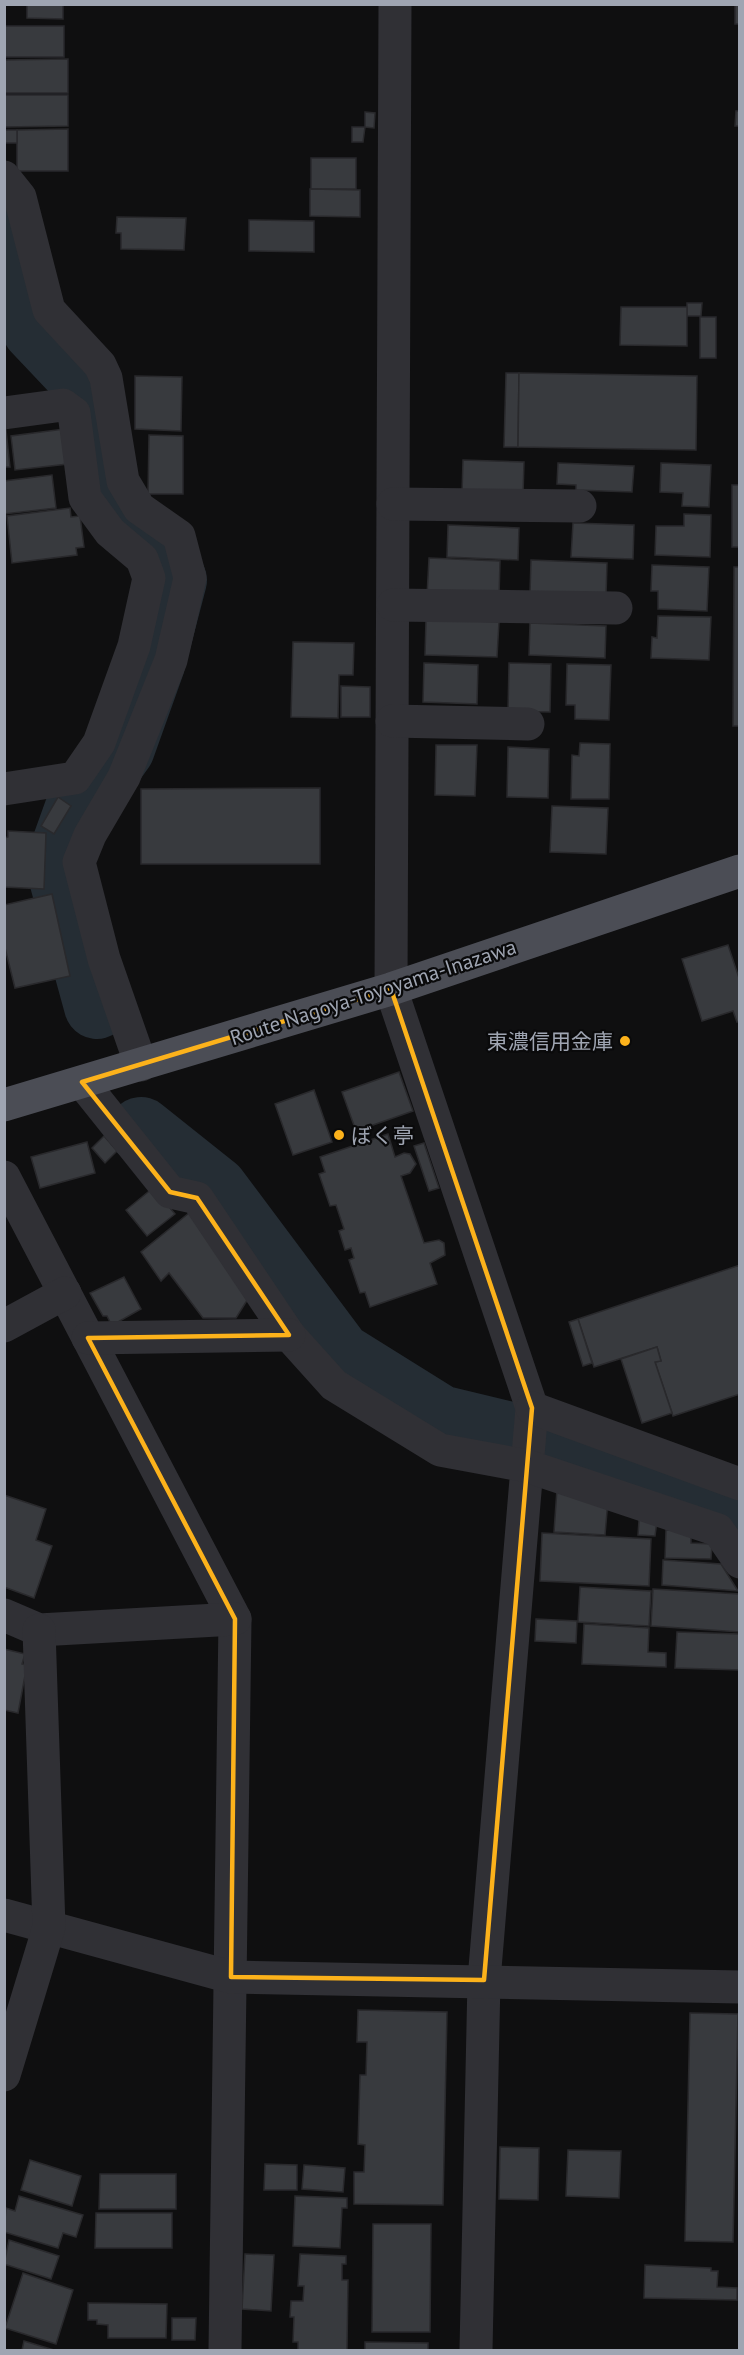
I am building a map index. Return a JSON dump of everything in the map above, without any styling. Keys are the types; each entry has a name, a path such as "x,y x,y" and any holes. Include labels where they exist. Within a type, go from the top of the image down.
{"main road":[{"name":"Route Nagoya-Toyoyama-Inazawa","path":"4,1105 392,989 740,871"}],"street":[{"path":"395,4 392,989 529,1437 484,1980 476,2350"},
{"path":"4,177 20,197 49,310 100,365 106,378 123,481 139,508 179,536 190,578 171,660 124,777 90,834 79,862 104,959 141,1065"},
{"path":"4,412 63,405 74,413 85,498 110,532 142,559 149,578 134,646 99,743 75,778 4,789"},
{"path":"393,504 580,506"},
{"path":"393,605 616,608"},
{"path":"392,721 528,724"},
{"path":"82,1082 170,1192 197,1198 289,1335 334,1385 440,1450 529,1437 740,1484"},
{"path":"4,1177 235,1619 225,2350"},
{"path":"4,1326 65,1293"},
{"path":"88,1338 289,1335"},
{"path":"529,1437 718,1530 740,1562"},
{"path":"4,1615 39,1630 235,1619"},
{"path":"4,2075 49,1927 39,1630"},
{"path":"4,1916 231,1977 484,1980 740,1987"}],"highlighted area":[{"path":"391,989 532,1408 484,1980 231,1977 235,1619 88,1338 289,1335 197,1198 170,1192 82,1082"}],"building":[{"path":"27,4 63,4 63,19 27,18"},
{"path":"735,4 740,4 740,24 735,24"},
{"path":"4,26 64,26 64,57 4,57"},
{"path":"68,59 68,93 4,93 4,60"},
{"path":"4,95 68,95 68,126 4,127"},
{"path":"736,111 740,111 740,126 735,126"},
{"path":"365,112 375,113 374,128 365,127"},
{"path":"352,127 365,127 363,142 352,142"},
{"path":"68,129 68,171 17,171 17,130"},
{"path":"4,130 17,130 17,143 4,143"},
{"path":"311,158 356,158 356,189 311,189"},
{"path":"310,189 360,190 360,217 310,216"},
{"path":"117,217 186,218 184,250 121,249 121,233 116,233"},
{"path":"249,220 314,221 314,252 249,251"},
{"path":"687,303 702,303 701,316 687,316"},
{"path":"621,307 687,307 687,346 620,345"},
{"path":"700,317 716,317 716,358 700,358"},
{"path":"506,373 519,373 518,447 504,447"},
{"path":"519,373 697,376 696,450 518,447"},
{"path":"135,376 182,377 181,431 135,429"},
{"path":"64,429 68,464 15,470 11,436"},
{"path":"6,430 10,467 4,467 4,431"},
{"path":"149,435 183,436 183,494 148,494"},
{"path":"463,460 524,462 523,495 462,493"},
{"path":"558,463 634,466 632,492 576,490 576,485 557,484"},
{"path":"661,463 711,465 709,507 682,506 683,493 660,492"},
{"path":"52,475 56,508 4,514 4,481"},
{"path":"732,485 740,485 740,547 732,547"},
{"path":"70,508 71,517 80,516 84,547 76,548 77,555 12,563 7,516"},
{"path":"684,514 711,515 710,557 655,555 656,526 684,526"},
{"path":"573,523 634,525 633,559 571,557"},
{"path":"448,525 519,528 518,560 447,557"},
{"path":"429,558 500,561 499,598 427,596"},
{"path":"531,560 607,563 606,596 530,593"},
{"path":"652,565 709,567 707,611 658,609 658,591 651,591"},
{"path":"734,567 740,567 740,726 733,726"},
{"path":"658,616 711,617 709,660 651,658 652,637 657,638"},
{"path":"426,619 499,622 497,657 425,655"},
{"path":"530,623 606,626 605,658 529,655"},
{"path":"293,642 354,643 353,675 339,675 338,718 291,717"},
{"path":"424,663 478,665 477,704 423,702"},
{"path":"509,663 551,664 550,712 508,711"},
{"path":"567,664 611,665 609,720 575,719 575,705 566,705"},
{"path":"341,686 370,687 370,717 341,717"},
{"path":"580,743 610,744 609,799 571,799 572,755 579,756"},
{"path":"436,745 477,745 475,796 435,795"},
{"path":"508,747 549,749 548,798 507,797"},
{"path":"320,788 320,864 141,864 141,789"},
{"path":"58,797 71,806 54,834 41,826"},
{"path":"552,806 608,808 606,854 550,852"},
{"path":"8,831 46,833 44,889 4,887 4,838 8,837"},
{"path":"52,894 70,976 15,988 4,944 4,905"},
{"path":"728,945 740,981 740,1021 737,1022 733,1011 702,1021 682,959"},
{"path":"399,1072 413,1111 356,1131 342,1092"},
{"path":"314,1090 332,1142 293,1155 275,1104"},
{"path":"405,1126 409,1136 397,1140 394,1129"},
{"path":"388,1134 395,1157 404,1153 410,1154 416,1164 410,1173 401,1176 424,1243 439,1240 444,1243 445,1255 430,1263 437,1284 370,1307 365,1292 360,1293 349,1260 354,1258 351,1248 345,1250 339,1231 344,1229 336,1205 330,1206 319,1174 325,1172 320,1157"},
{"path":"104,1136 117,1151 105,1163 92,1148"},
{"path":"87,1142 95,1173 40,1188 31,1157"},
{"path":"424,1143 439,1188 429,1191 414,1146"},
{"path":"153,1188 175,1214 147,1236 126,1210"},
{"path":"189,1213 251,1294 236,1318 203,1318 169,1273 161,1281 141,1252"},
{"path":"740,1265 740,1394 673,1416 655,1362 661,1361 657,1347 594,1367 578,1319"},
{"path":"124,1277 141,1309 118,1322 110,1322 107,1316 103,1316 90,1293"},
{"path":"578,1319 592,1363 583,1366 569,1322"},
{"path":"657,1347 661,1361 655,1362 672,1413 642,1423 621,1359"},
{"path":"557,1489 608,1500 605,1535 554,1532"},
{"path":"4,1495 46,1509 36,1540 52,1546 34,1598 4,1587"},
{"path":"639,1520 657,1521 655,1536 638,1535"},
{"path":"666,1530 691,1531 691,1543 712,1544 711,1559 665,1558"},
{"path":"542,1533 651,1539 649,1586 540,1581"},
{"path":"663,1560 721,1564 738,1591 662,1585"},
{"path":"580,1587 651,1591 649,1626 578,1622"},
{"path":"653,1589 740,1594 740,1632 651,1626"},
{"path":"536,1619 577,1621 576,1643 535,1641"},
{"path":"584,1624 649,1628 648,1652 666,1653 666,1667 582,1664"},
{"path":"677,1632 740,1634 740,1670 675,1668"},
{"path":"4,1649 25,1654 22,1664 27,1665 18,1713 4,1710"},
{"path":"358,2010 447,2012 443,2205 354,2204 354,2172 364,2172 365,2145 358,2144 360,2075 366,2075 367,2042 357,2042"},
{"path":"690,2013 738,2014 733,2242 685,2241"},
{"path":"500,2147 539,2148 538,2200 499,2199"},
{"path":"568,2150 621,2151 619,2198 566,2196"},
{"path":"30,2160 81,2176 72,2206 21,2190"},
{"path":"265,2164 297,2165 297,2190 264,2190"},
{"path":"304,2165 345,2168 343,2192 302,2189"},
{"path":"100,2174 176,2174 176,2209 99,2209"},
{"path":"19,2196 83,2215 76,2237 63,2233 58,2248 4,2232 6,2208 15,2211"},
{"path":"295,2196 347,2198 347,2208 342,2208 340,2248 293,2246"},
{"path":"96,2213 172,2213 172,2248 95,2248"},
{"path":"373,2224 431,2224 430,2332 372,2332"},
{"path":"9,2240 59,2256 51,2279 4,2264"},
{"path":"245,2254 274,2255 271,2311 242,2309"},
{"path":"300,2254 346,2256 346,2264 342,2264 342,2280 348,2280 347,2350 298,2350 298,2342 293,2342 294,2317 290,2317 291,2301 303,2301 304,2286 298,2286"},
{"path":"645,2265 711,2268 711,2271 718,2271 717,2287 737,2288 737,2300 644,2298"},
{"path":"23,2273 73,2290 56,2344 5,2328"},
{"path":"88,2303 167,2304 166,2338 108,2338 108,2325 97,2324 97,2320 88,2320"},
{"path":"172,2318 196,2318 195,2340 172,2340"},
{"path":"24,2341 54,2350 22,2350"},
{"path":"365,2342 428,2343 428,2350 365,2350"}],"waterway":[{"path":"4,215 35,329 87,384 103,488 129,526 157,546 174,580 152,664 122,748 77,811 58,864 97,1006"},
{"path":"141,1130 215,1189 339,1355 440,1418 580,1452 733,1507 740,1516"}],"place":[{"name":"東濃信用金庫","path":"625,1041"},
{"name":"ぼく亭","path":"339,1135"}]}
